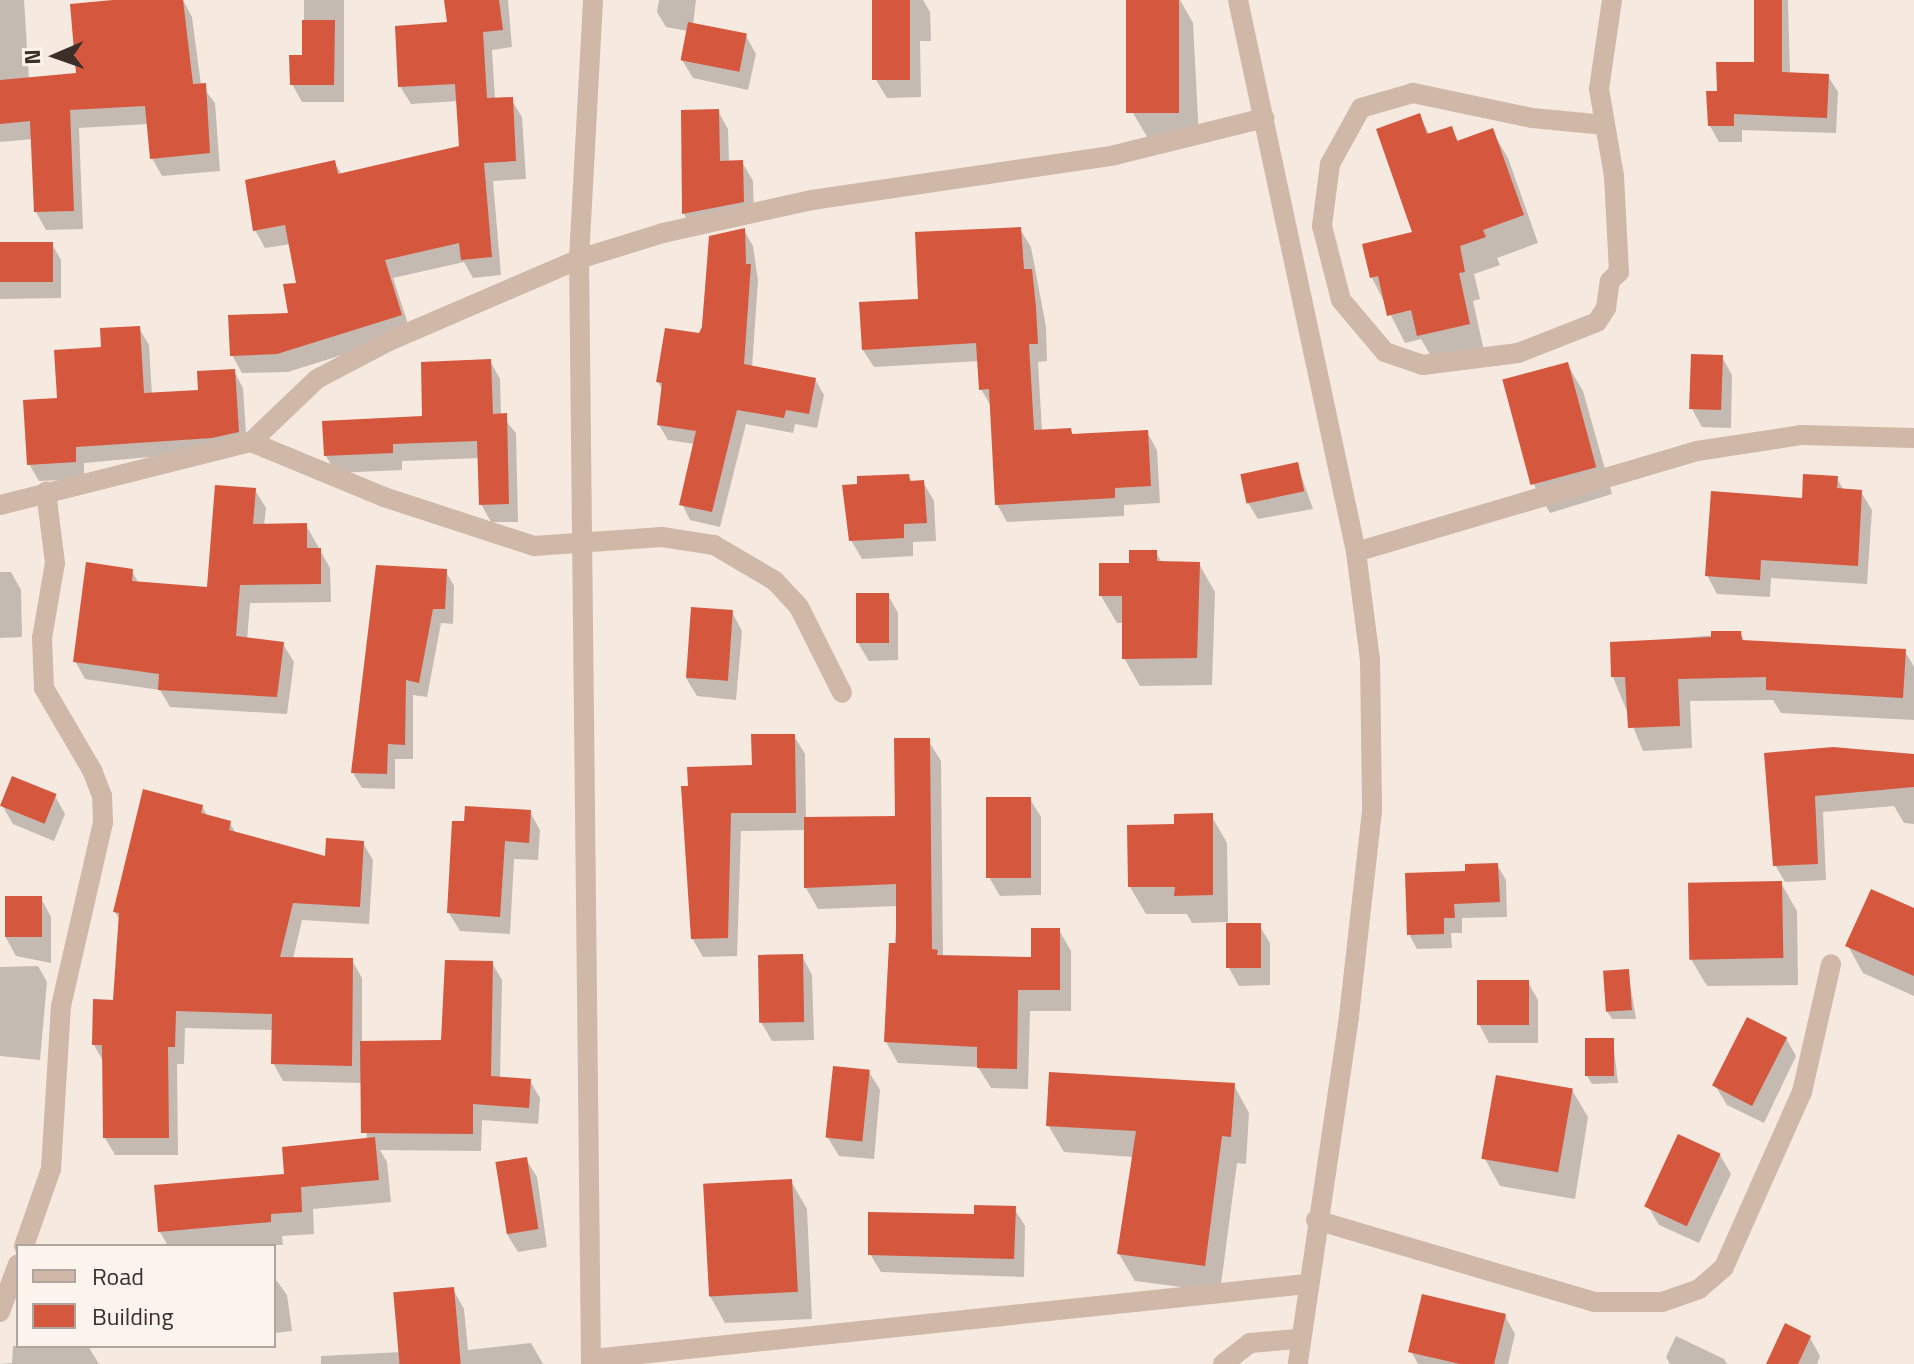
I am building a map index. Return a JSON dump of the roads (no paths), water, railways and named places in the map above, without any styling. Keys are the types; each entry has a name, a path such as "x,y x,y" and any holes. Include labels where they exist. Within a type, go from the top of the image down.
{"street":[{"path":"593,0 579,259 592,1361 1306,1284"},
{"path":"1238,0 1356,552 1370,660 1372,811 1349,1017 1306,1284 1298,1339 1298,1364"},
{"path":"1605,125 1532,118 1413,93 1361,108 1330,164 1322,226 1341,300 1385,352 1423,365 1518,353 1597,322 1606,308 1610,281 1619,272 1605,125 1599,89 1612,0"},
{"path":"0,505 251,442 317,379 389,341 579,259 663,233 812,200 1115,155 1264,118"},
{"path":"1356,552 1697,451 1802,435 1914,438"},
{"path":"251,442 505,539 534,546 584,545 662,537 714,545 775,581 799,607 842,693"},
{"path":"25,1244 51,1169 61,1006 103,822 102,796 93,772 44,688 42,638 55,563 46,492"},
{"path":"1316,1220 1594,1302 1662,1302 1699,1289 1724,1267 1802,1092 1831,964"},
{"path":"0,1312 16,1269"},
{"path":"1223,1364 1250,1343 1298,1339"}]}
